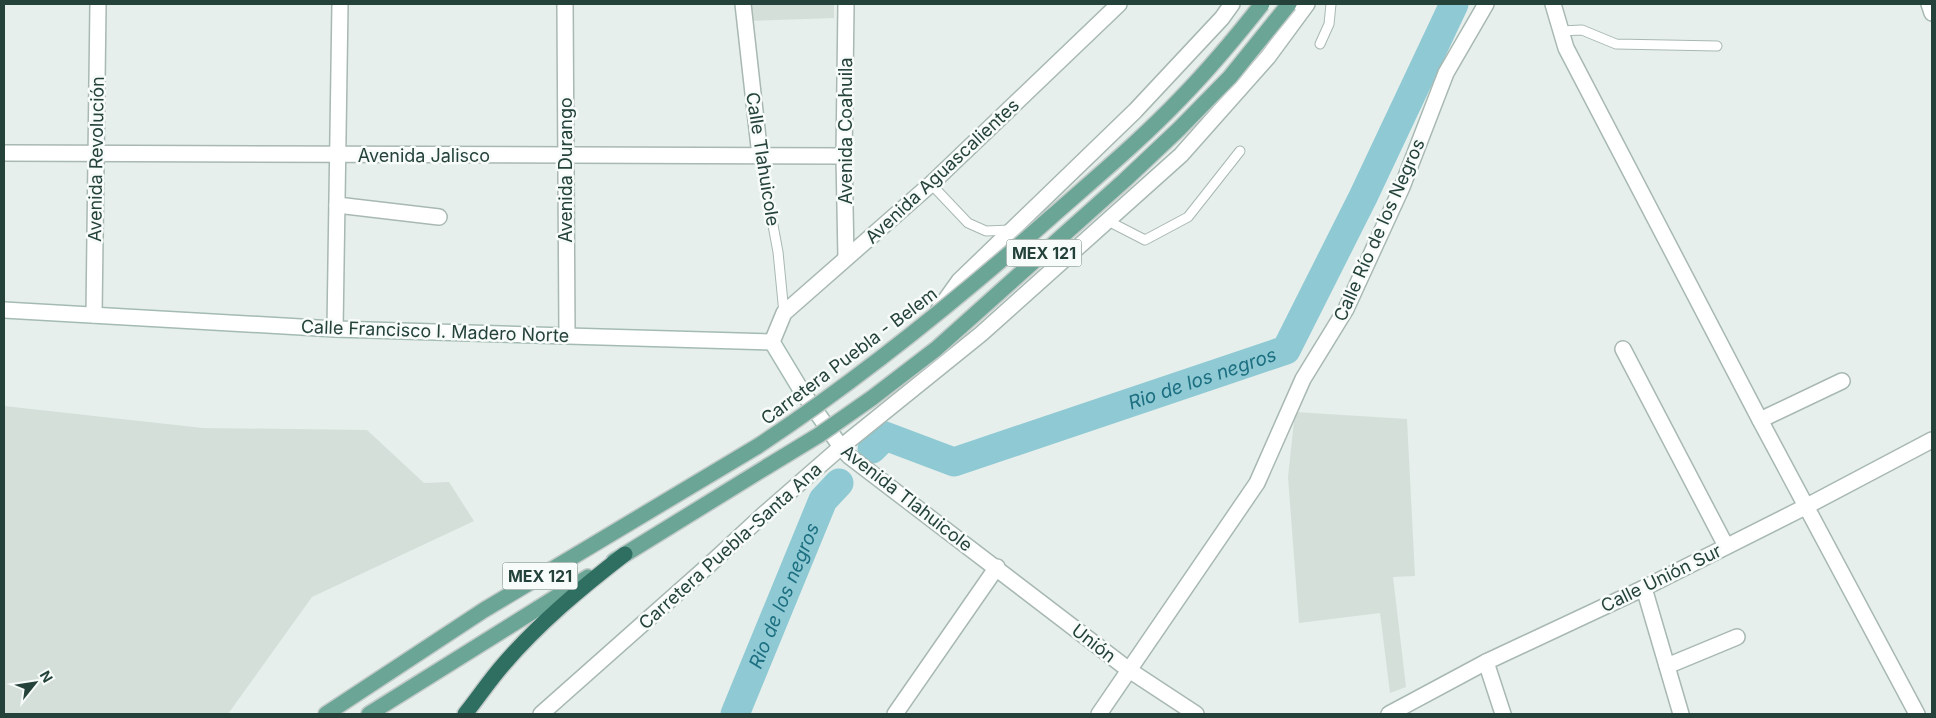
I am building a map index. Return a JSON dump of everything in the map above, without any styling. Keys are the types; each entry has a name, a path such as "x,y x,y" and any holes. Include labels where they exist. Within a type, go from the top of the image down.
{"highway":[{"path":"465,714 502,666 530,637 578,592 625,554"}],"main road":[{"name":"Carretera Puebla - Belem","path":"326,714 492,605 758,446 820,406 934,317 1090,183 1180,99 1234,40 1262,4"},
{"name":"MEX 121","path":"369,714 819,435 872,398 936,349 1124,180 1210,97 1230,77 1289,4"}],"street":[{"name":"Avenida Revolución","path":"94,315 98,4"},
{"path":"335,329 340,4"},
{"name":"Avenida Durango","path":"565,4 567,335"},
{"name":"Calle Tlahuicole","path":"743,4 760,156"},
{"name":"Avenida Coahuila","path":"846,4 844,156 846,258"},
{"name":"Avenida Aguascalientes","path":"772,342 784,313 931,184 1119,4"},
{"path":"934,317 959,281 1135,111 1222,18 1232,4"},
{"name":"Carretera Puebla-Santa Ana","path":"541,714 763,515 841,447 982,334 1181,156 1268,57 1307,4"},
{"name":"Calle Río de los Negros","path":"1099,714 1257,483 1303,379 1346,309 1402,187 1446,73 1486,4"},
{"path":"1553,4 1570,56 1760,420 1917,714"},
{"path":"1929,4 1932,13"},
{"name":"Avenida Jalisco","path":"4,153 844,156"},
{"path":"337,206 439,217"},
{"name":"Calle Francisco I. Madero Norte","path":"4,310 335,329 772,342"},
{"name":"Avenida Tlahuicole","path":"772,342 823,423 849,456 997,567"},
{"path":"1623,349 1726,546"},
{"path":"1760,420 1842,380"},
{"name":"Calle Unión Sur","path":"1389,714 1486,662 1644,588 1807,506 1932,440"},
{"path":"895,714 997,567"},
{"name":"Unión","path":"997,567 1129,670 1196,714"},
{"path":"1644,588 1681,714"},
{"path":"1667,666 1738,637"},
{"path":"1486,662 1503,714"}],"lane":[{"path":"1320,44 1329,24 1331,4"},
{"path":"1561,31 1582,30 1616,44 1717,46"},
{"path":"1108,221 1145,240 1188,217 1240,151"},
{"name":"Calle Tlahuicole","path":"760,156 778,252 784,313"},
{"path":"931,184 968,223 986,231 1013,230"}],"shaded area":[{"path":"744,4 834,4 834,18 746,21"},
{"path":"4,406 203,428 367,430 424,483 449,482 474,521 312,597 228,714 4,714"},
{"path":"1295,412 1407,419 1415,576 1393,577 1406,687 1390,693 1380,613 1299,623 1288,477"}],"waterway":[{"name":"Rio de los negros","path":"872,449 885,436 954,462 1286,350 1363,197 1454,4"},
{"name":"Rio de los negros","path":"735,714 823,500 839,483"}]}
